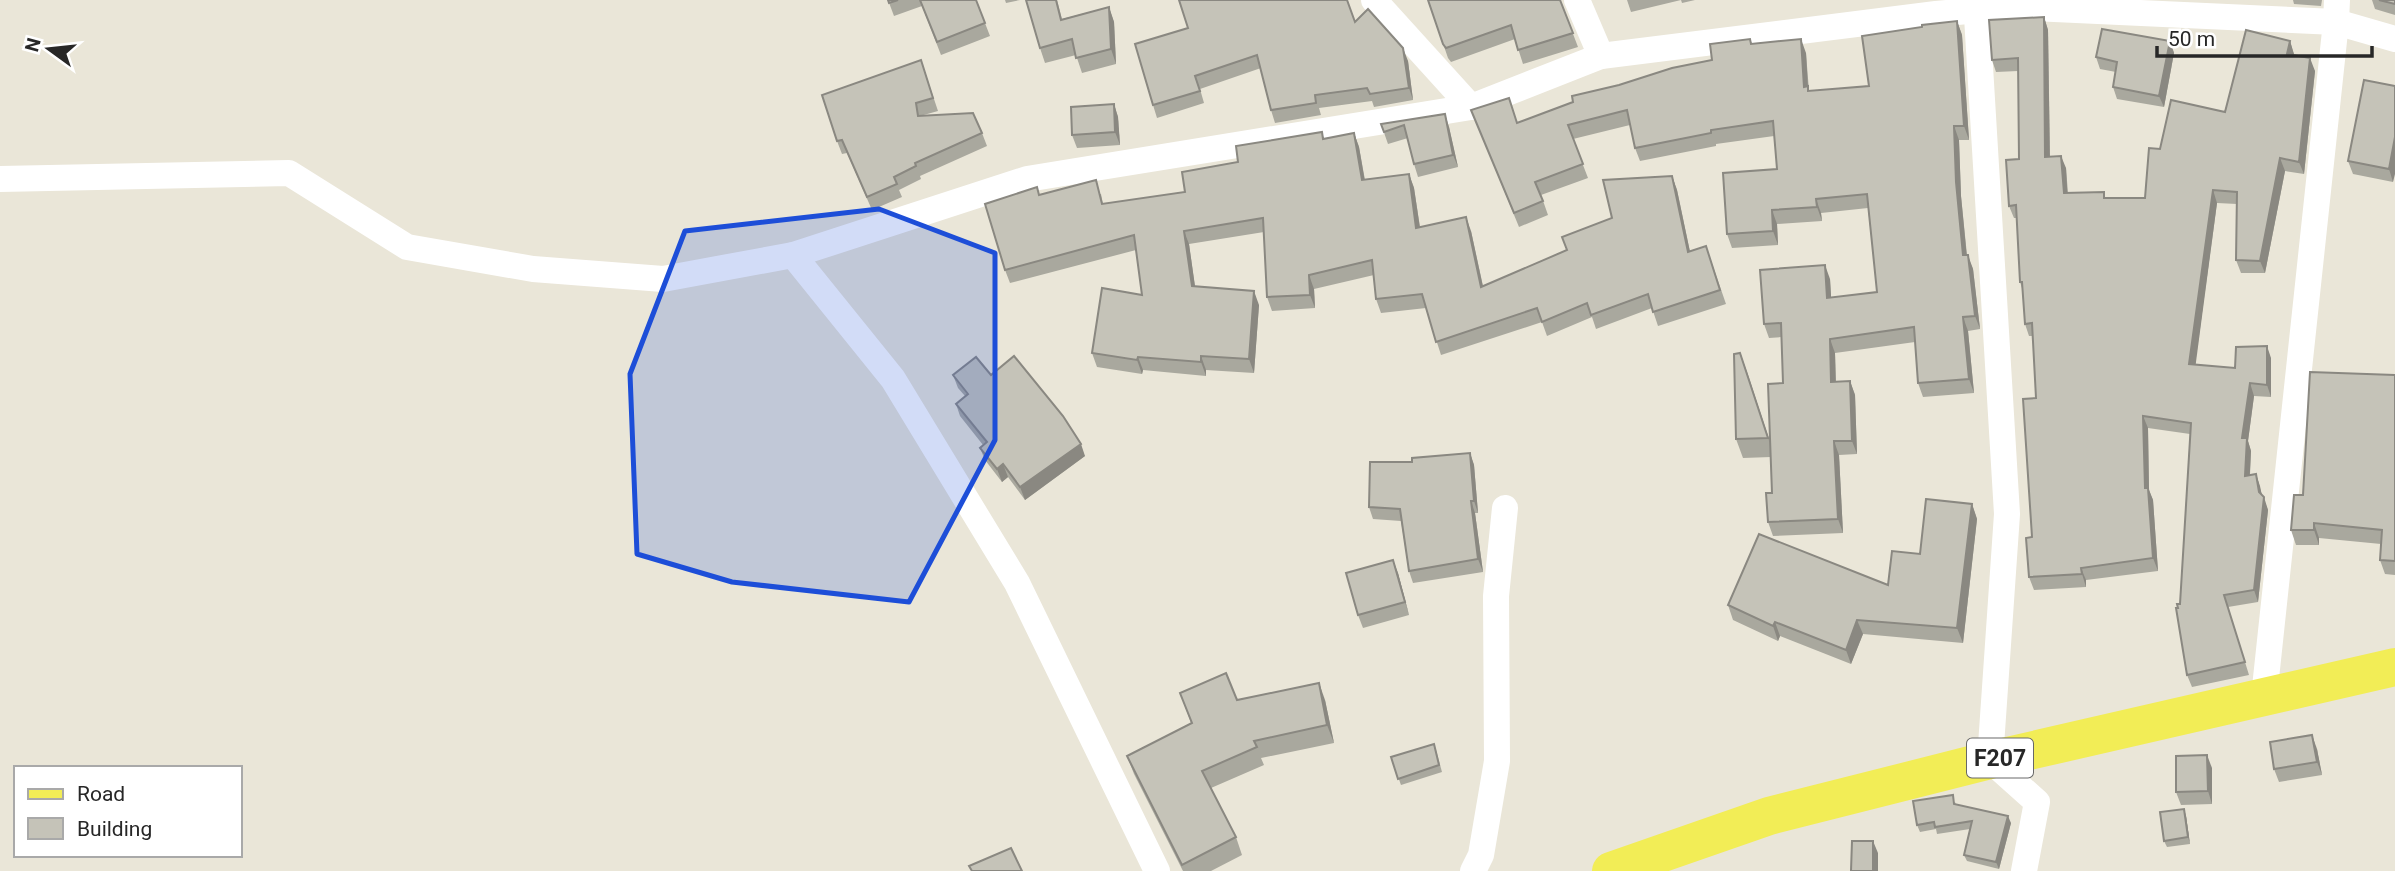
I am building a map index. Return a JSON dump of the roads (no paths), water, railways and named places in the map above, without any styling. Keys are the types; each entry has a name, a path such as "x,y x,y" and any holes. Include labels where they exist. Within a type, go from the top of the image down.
{"main road":[{"name":"F207","path":"1611,871 1769,816 1990,760 2395,667"}],"street":[{"path":"1374,0 1471,107"},
{"path":"1577,0 1601,56"},
{"path":"1976,5 2007,514 1990,760 2037,802 2024,871"},
{"path":"0,179 289,173 407,247 533,269 663,279 793,255 1027,179 1471,107 1601,56 1976,5 2337,11 2395,39"},
{"path":"2264,697 2337,11"},
{"path":"793,255 893,379 1017,583 1157,871"},
{"path":"1473,871 1481,855 1497,761 1496,596 1505,508"}]}
